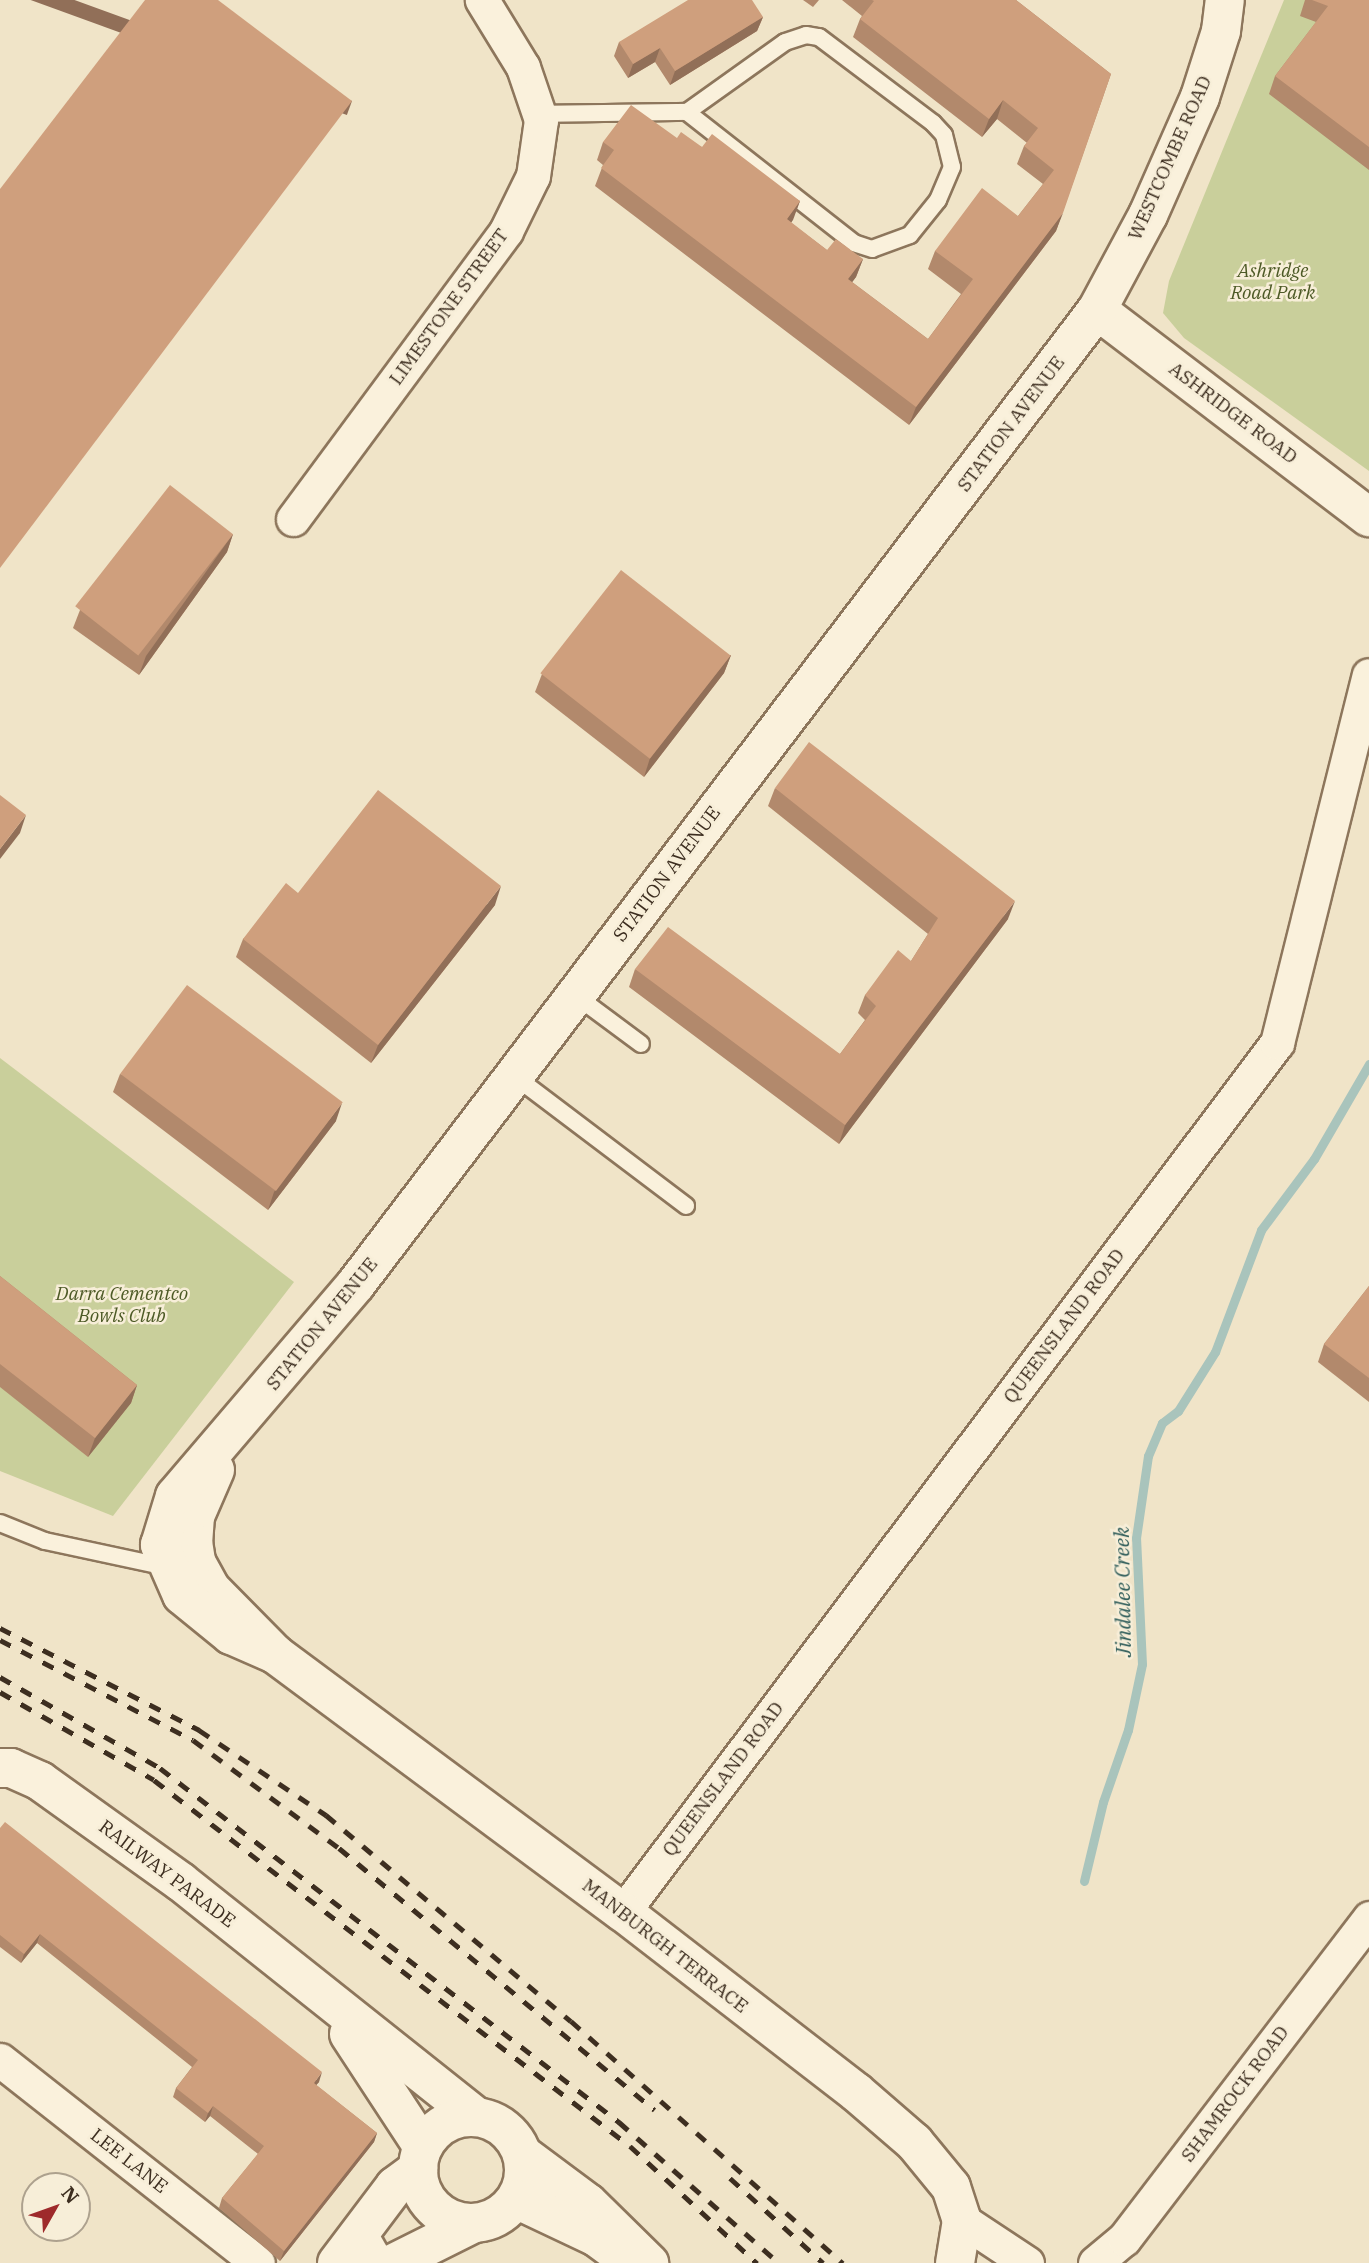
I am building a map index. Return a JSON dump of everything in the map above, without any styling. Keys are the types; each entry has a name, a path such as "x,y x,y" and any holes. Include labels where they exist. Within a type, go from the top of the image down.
{"street":[{"name":"LIMESTONE STREET","path":"293,519 506,231 533,176 539,114 523,67 482,0"},
{"name":"WESTCOMBE ROAD","path":"1097,310 1148,215 1200,97 1221,31 1225,0"},
{"name":"ASHRIDGE ROAD","path":"1097,310 1369,517"},
{"name":"STATION AVENUE","path":"181,1575 160,1545 175,1496 232,1434 356,1284 1097,310"},
{"name":"QUEENSLAND ROAD","path":"622,1912 1277,1043 1369,675"},
{"name":"MANBURGH TERRACE","path":"181,1575 231,1635 275,1654 622,1912 856,2092 914,2142 951,2187 962,2220"},
{"name":"RAILWAY PARADE","path":"0,1768 11,1768 40,1781 181,1882 476,2117"},
{"name":"SHAMROCK ROAD","path":"1095,2263 1124,2239 1369,1918"},
{"name":"RAILWAY PARADE","path":"324,1997 421,2158"},
{"name":"LEE LANE","path":"0,2060 258,2263"},
{"path":"337,2263 368,2248 395,2186 421,2158 445,2124 476,2117 505,2128 522,2154 588,2203 649,2263"},
{"path":"394,2263 459,2239 505,2212 516,2199 524,2177 522,2154"},
{"path":"421,2158 429,2202 457,2221 459,2239"},
{"path":"516,2199 596,2237 631,2263"},
{"path":"955,2263 962,2220 1027,2263"}],"lane":[{"path":"539,114 687,112 785,42 806,35 818,37 933,123 944,135 952,167 938,200 910,235 872,249 855,243 687,112"},
{"path":"575,995 640,1044"},
{"path":"513,1075 686,1206"},
{"path":"0,1523 45,1542 181,1575"}],"green space":[{"name":"Ashridge Road Park","path":"1284,0 1369,0 1369,471 1184,338 1163,313 1169,281"},
{"name":"Darra Cementco Bowls Club","path":"0,1058 294,1282 113,1516 0,1471"}],"building":[{"path":"145,0 218,0 352,101 0,568 0,189"},
{"path":"688,0 752,0 763,17 675,71 660,48 633,64 619,42"},
{"path":"872,0 1016,0 1111,74 1063,213 916,407 601,168 614,150 603,142 631,105 677,138 681,132 702,147 712,134 800,201 787,219 827,250 836,239 863,259 848,279 928,339 973,279 935,251 982,188 1018,216 1054,170 1024,146 1038,128 1003,100 989,119 860,19 874,1"},
{"path":"1312,0 1369,0 1369,147 1275,76 1328,6"},
{"path":"170,485 233,534 138,656 75,606"},
{"path":"621,570 731,656 650,759 540,673"},
{"path":"809,742 1015,901 845,1125 635,969 668,927 840,1054 876,1006 865,995 898,950 911,961 938,918 775,788"},
{"path":"378,790 501,886 378,1045 243,939 286,883 298,893"},
{"path":"0,795 26,815 0,849"},
{"path":"187,985 343,1102 276,1191 120,1074"},
{"path":"0,1276 137,1385 95,1438 0,1364"},
{"path":"1369,1286 1369,1378 1324,1344"},
{"path":"5,1822 322,2072 314,2083 377,2133 284,2251 222,2198 264,2146 213,2106 208,2113 176,2088 198,2060 40,1934 24,1954 0,1935 0,1828"}],"waterway":[{"name":"Jindalee Creek","path":"1084,1881 1103,1802 1128,1730 1142,1664 1136,1538 1148,1456 1162,1423 1178,1411 1215,1352 1261,1230 1314,1159 1369,1064"}],"railway":[{"path":"0,1628 199,1730 326,1815 571,2021 843,2263"},
{"path":"0,1640 193,1740 339,1848 655,2110"},
{"path":"0,1677 160,1768 619,2122 779,2263"},
{"path":"0,1692 154,1780 630,2146 757,2263"},
{"path":"730,2178 823,2263"}]}
